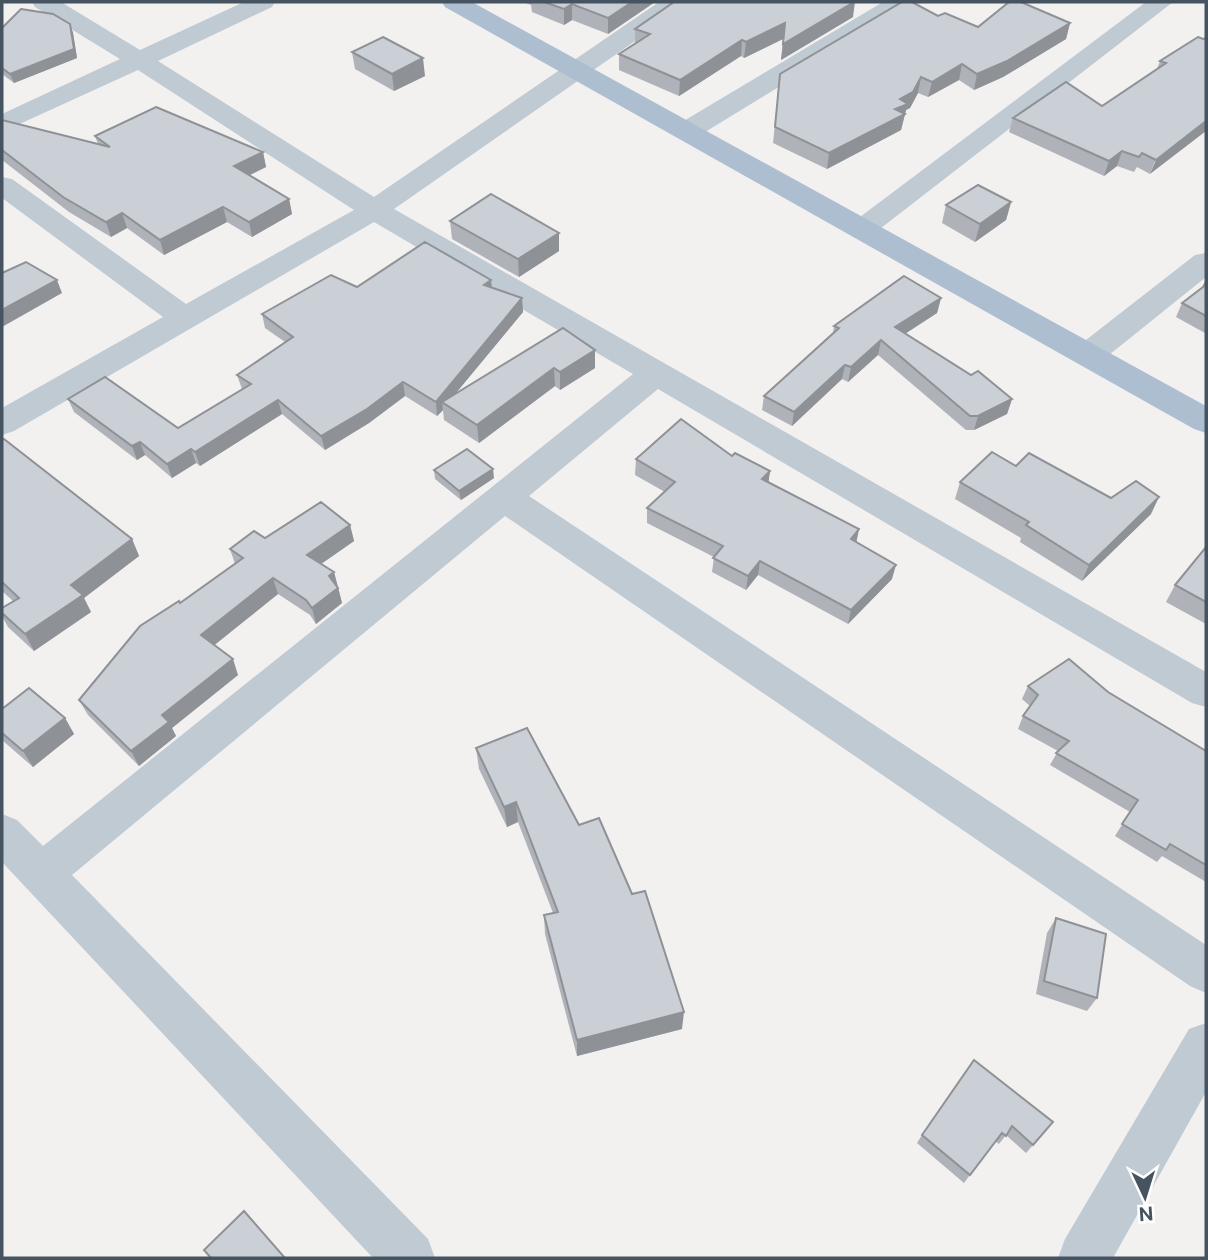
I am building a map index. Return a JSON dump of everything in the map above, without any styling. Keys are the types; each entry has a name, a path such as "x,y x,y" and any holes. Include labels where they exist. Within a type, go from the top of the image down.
{"main road":[{"path":"454,2 1206,421"}],"street":[{"path":"44,2 374,210 1206,691"},
{"path":"2,124 263,2"},
{"path":"2,423 374,210 675,2"},
{"path":"687,131 900,2"},
{"path":"862,229 1161,2"},
{"path":"2,185 185,318"},
{"path":"1088,355 1206,262"},
{"path":"41,874 656,373"},
{"path":"504,497 1206,971"},
{"path":"2,833 409,1258"},
{"path":"1084,1258 1206,1046"}],"building":[{"path":"544,2 632,2 608,18 572,4 564,9"},
{"path":"674,2 854,2 783,44 785,23 746,42 742,40 680,80 619,54 650,34 635,29"},
{"path":"902,2 912,2 938,16 945,13 978,27 1009,2 1021,2 1070,23 1007,61 977,74 962,64 932,82 921,77 913,92 900,99 908,104 895,109 905,114 829,153 775,127 780,74"},
{"path":"21,9 53,14 70,24 74,49 10,74 2,68 2,28"},
{"path":"383,37 423,58 392,74 352,52"},
{"path":"1198,37 1206,38 1206,121 1156,160 1142,153 1139,157 1122,151 1109,161 1013,118 1066,82 1102,106 1166,63 1160,61"},
{"path":"156,107 263,152 234,166 289,199 249,222 223,207 160,240 122,213 106,222 63,197 2,150 2,120 110,147 95,136"},
{"path":"978,185 1011,202 980,224 946,205"},
{"path":"491,194 559,233 518,259 450,221"},
{"path":"425,242 491,280 484,285 522,298 436,402 403,382 367,409 321,436 278,400 195,452 191,449 167,464 140,442 132,446 68,399 105,377 178,428 251,384 237,375 293,337 262,314 331,275 357,287"},
{"path":"26,262 57,280 2,310 2,273"},
{"path":"904,276 941,298 895,327 971,375 978,371 1012,399 978,416 970,416 881,340 851,367 845,365 794,412 764,396 839,328 834,326"},
{"path":"1206,282 1206,316 1182,303"},
{"path":"563,328 595,350 560,372 554,368 477,425 442,402"},
{"path":"681,419 732,456 735,453 770,471 762,479 859,529 851,539 896,565 851,610 760,561 748,576 713,558 723,546 647,508 675,482 636,459"},
{"path":"4,439 132,539 71,585 83,595 25,634 2,613 2,608 19,598 2,582"},
{"path":"467,449 493,469 459,491 434,470"},
{"path":"992,452 1016,466 1029,453 1111,498 1136,481 1159,497 1089,565 1026,525 1029,522 960,482"},
{"path":"321,502 350,525 307,555 334,572 329,576 338,588 312,608 306,600 273,578 201,635 233,659 162,715 169,722 131,751 79,700 140,626 179,601 180,603 243,558 230,549 254,531 265,538"},
{"path":"1206,547 1206,602 1175,585"},
{"path":"1069,659 1108,692 1206,751 1206,865 1170,844 1166,850 1122,824 1138,800 1056,753 1069,741 1023,716 1038,695 1028,686"},
{"path":"29,688 65,718 23,751 2,733 2,709"},
{"path":"527,728 579,825 599,818 632,894 645,891 684,1012 577,1040 544,915 558,912 516,802 504,807 476,748"},
{"path":"1056,918 1106,934 1097,998 1044,981"},
{"path":"974,1060 1053,1122 1033,1145 1012,1126 1006,1136 1002,1133 970,1175 922,1135"},
{"path":"244,1211 285,1258 211,1258 204,1250"}]}
